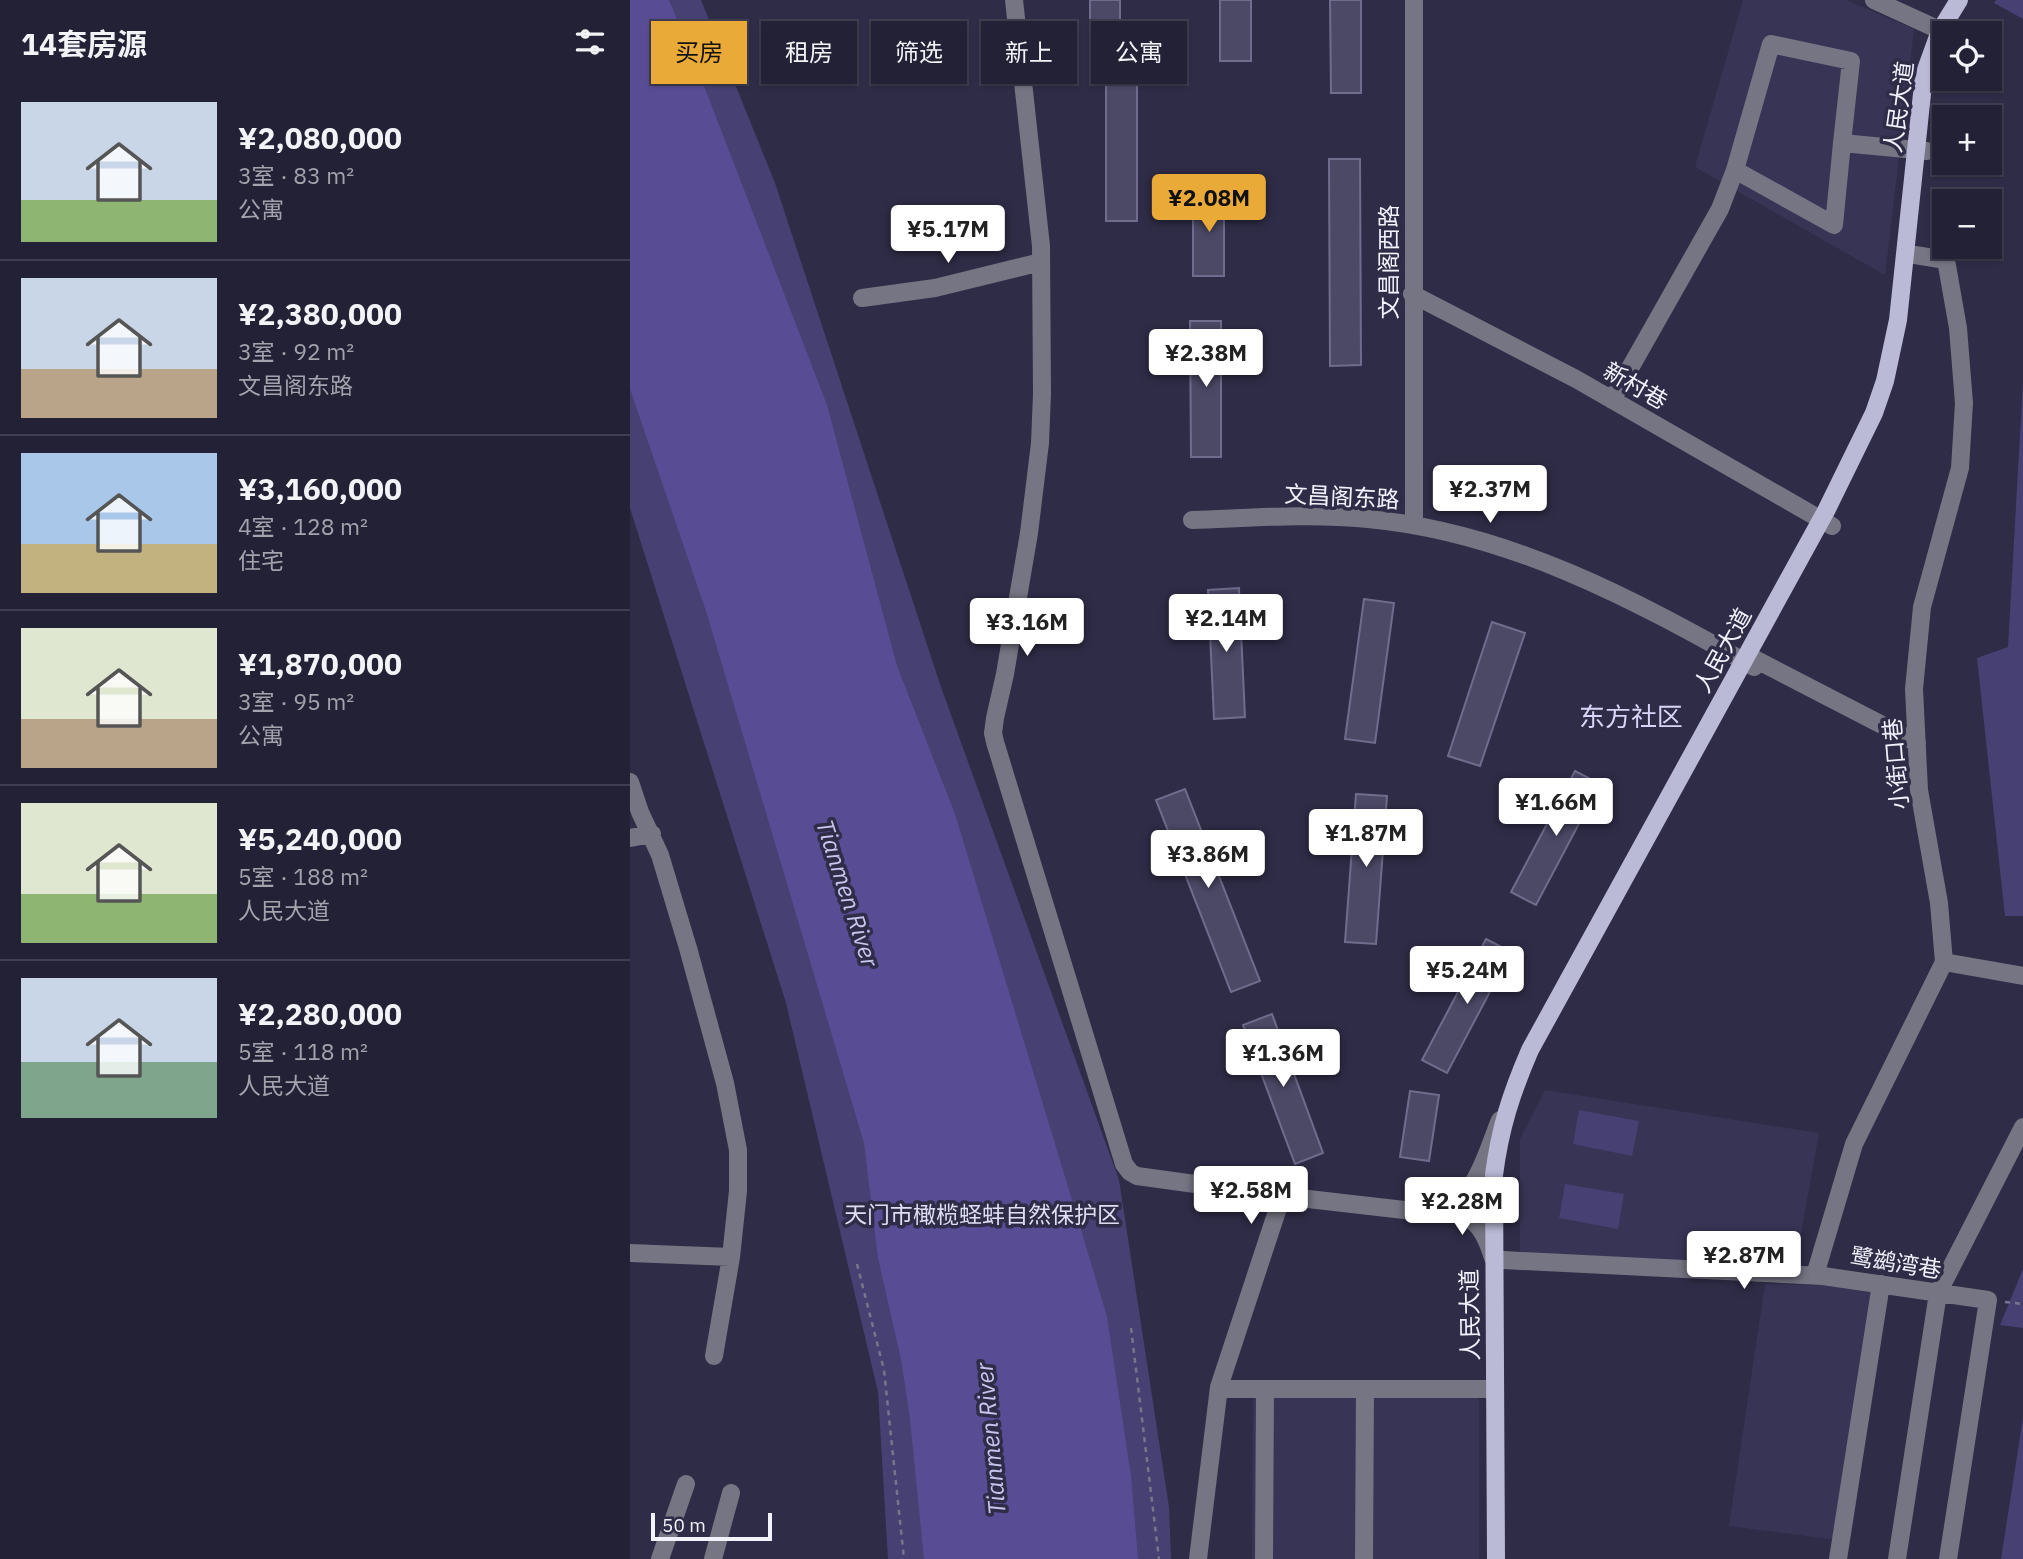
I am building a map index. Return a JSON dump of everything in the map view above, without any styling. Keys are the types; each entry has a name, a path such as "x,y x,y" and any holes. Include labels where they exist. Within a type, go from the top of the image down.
{"main road":[{"name":"人民大道","path":"1951,21 1959,0"},
{"name":"人民大道","path":"1956,21 1972,0"},
{"name":"人民大道","path":"1496,1559 1494,1389 1498,1259 1504,1177 1510,1138 1521,1098 1540,1056 1751,661 1826,523 1870,451 1895,384 1903,352 1915,255 1924,75 1932,60"},
{"name":"人民大道","path":"1826,523 1874,413 1890,360 1922,150"},
{"name":"人民大道","path":"1506,1559 1494,1175 1499,1136 1511,1094 1530,1050 1751,661"}],"street":[{"path":"1014,0 1041,246 1042,394 1040,443 1029,533 993,733 1124,1164 1137,1176 1282,1196 1466,1215 1484,1233 1498,1259"},
{"name":"文昌阁西路","path":"1414,0 1414,525"},
{"path":"1874,0 1932,29"},
{"path":"1947,21 1949,0"},
{"path":"1612,400 1720,209 1735,170 1771,44 1851,61 1834,225 1735,170"},
{"path":"1842,143 1922,150"},
{"name":"小街口巷","path":"1915,255 1946,260 1958,328 1964,403 1960,468 1922,607 1914,688 1919,790 1939,903 1944,962"},
{"path":"862,298 935,288 1041,262"},
{"name":"新村巷","path":"1412,294 1612,400 1826,523"},
{"name":"文昌阁东路","path":"1192,520 1297,516 1368,519 1414,525 1528,556 1656,612 1917,743"},
{"path":"630,782 640,812 660,855 724,1083 738,1150 738,1191 714,1356"},
{"path":"630,838 652,834"},
{"path":"1815,1275 1854,1144 1944,962 2023,975"},
{"path":"1434,1212 1458,1202 1467,1191 1511,1094"},
{"path":"1897,1559 1938,1293 2023,1127"},
{"path":"1198,1559 1219,1389 1282,1196"},
{"path":"630,1253 730,1257"},
{"name":"鹭鹚湾巷","path":"1498,1259 1815,1275 1988,1300 1948,1559"},
{"path":"1838,1559 1881,1284"},
{"path":"1219,1389 1494,1389"},
{"path":"1264,1559 1265,1389"},
{"path":"1364,1559 1365,1389"},
{"path":"660,1559 686,1484"},
{"path":"713,1559 732,1493"}],"path":[{"path":"857,1264 884,1370 904,1559"},
{"path":"1131,1328 1159,1559"}],"shaded area":[{"path":"1743,0 1846,0 1914,29 1885,275 1695,167"},
{"path":"1545,1090 1819,1133 1795,1267 1520,1253 1520,1139"},
{"path":"1765,1284 1822,1285 1877,1292 1838,1540 1729,1526"},
{"path":"1253,1391 1479,1392 1479,1559 1252,1559"}],"green space":[{"name":"天门市橄榄蛏蚌自然保护区","path":"630,0 701,0 709,21 651,21 651,84 735,84 775,183 941,687 1119,1180 1169,1507 1171,1559 888,1559 878,1392 786,1003 630,508"},
{"path":"1996,0 2023,0 2023,19 1994,3"},
{"path":"2023,382 2023,916 2005,916 1977,658 2008,647"},
{"path":"1579,1110 1639,1121 1632,1156 1573,1144"},
{"path":"1565,1184 1624,1194 1618,1229 1559,1218"},
{"path":"2023,1269 2023,1328 2000,1325"},
{"path":"2023,1418 2023,1559 2001,1559"}],"water":[{"name":"天门市橄榄蛏蚌自然保护区","path":"630,0 669,0 678,21 651,21 651,84 703,84 827,405 897,666 955,814 1107,1317 1131,1476 1138,1559 924,1559 910,1419 901,1359 878,1258 864,1143 707,614 630,389"}],"building":[{"path":"1090,0 1120,0 1120,21 1091,21 1090,39"},
{"path":"1220,0 1251,0 1251,61 1220,61"},
{"path":"1330,0 1361,0 1361,93 1331,93"},
{"path":"1106,84 1137,84 1137,221 1106,221"},
{"path":"1329,159 1360,159 1361,365 1330,366"},
{"path":"1224,191 1224,276 1193,276 1193,192"},
{"path":"1190,321 1221,321 1221,457 1191,457"},
{"path":"1239,588 1245,717 1214,719 1208,590"},
{"path":"1364,599 1394,603 1375,743 1345,739"},
{"path":"1492,622 1525,633 1480,766 1448,756"},
{"path":"1575,771 1600,784 1536,905 1511,892"},
{"path":"1185,789 1260,981 1231,992 1156,800"},
{"path":"1356,794 1387,796 1376,944 1345,942"},
{"path":"1486,939 1511,952 1447,1073 1422,1060"},
{"path":"1272,1014 1323,1153 1295,1164 1243,1025"},
{"path":"1410,1091 1439,1095 1429,1161 1400,1157"}],"district":[{"name":"东方社区","path":"1631,716"}],"water label":[{"name":"Tianmen River","path":"848,893"},
{"name":"Tianmen River","path":"990,1439"}]}
